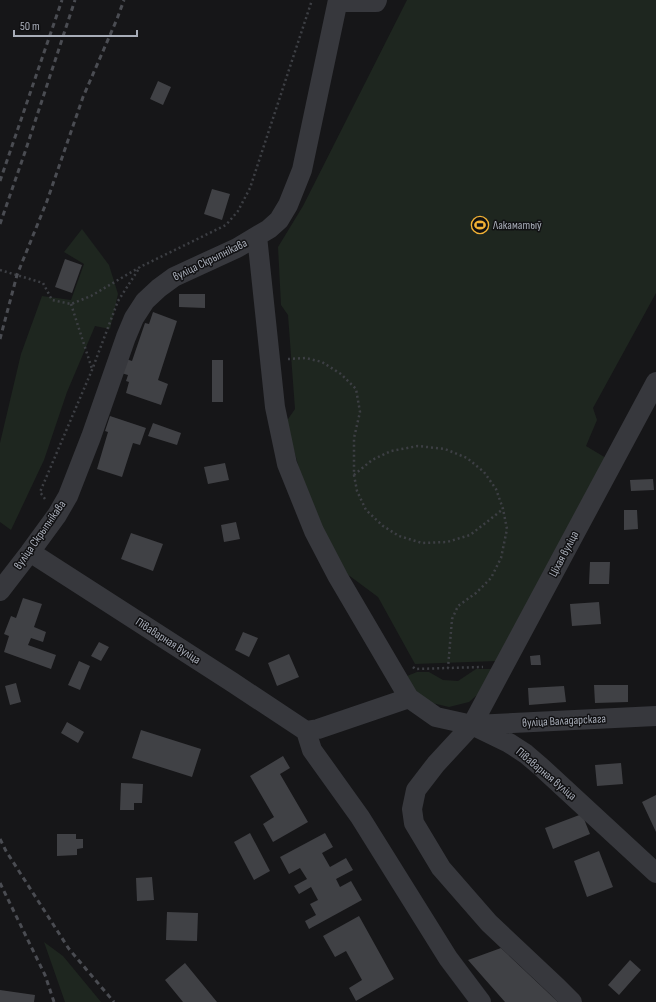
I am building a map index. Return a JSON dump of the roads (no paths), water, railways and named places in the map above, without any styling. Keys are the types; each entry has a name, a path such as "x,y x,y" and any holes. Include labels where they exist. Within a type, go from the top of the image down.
{"street":[{"path":"338,1 376,2 377,0"},
{"name":"вуліца Скрыпнікава","path":"0,591 57,515 68,496 91,437 126,336 134,318 145,301 174,277 237,248 269,229 279,220 288,205 302,170 338,1"},
{"path":"257,236 275,407 287,464 314,531 338,577 409,698 318,729 306,731 312,750 360,817 448,958 481,1002"},
{"name":"Ціхая вуліца","path":"572,1002 557,986 489,923 441,868 414,823 412,809 416,790 436,764 472,725 656,382"},
{"name":"Піваварная вуліца","path":"30,552 306,731"},
{"name":"Піваварная вуліца","path":"409,698 436,717 472,725 509,743 526,754 656,873"},
{"name":"вуліца Валадарскага","path":"472,725 656,716"}],"railway":[{"path":"0,181 62,0"},
{"path":"0,224 75,0"},
{"path":"0,339 17,275 47,201 83,97 124,0"},
{"path":"0,839 6,851 69,949 114,1002"},
{"path":"0,883 45,975 54,1002"}],"place":[{"name":"Лакаматыў","path":"480,225"}]}
